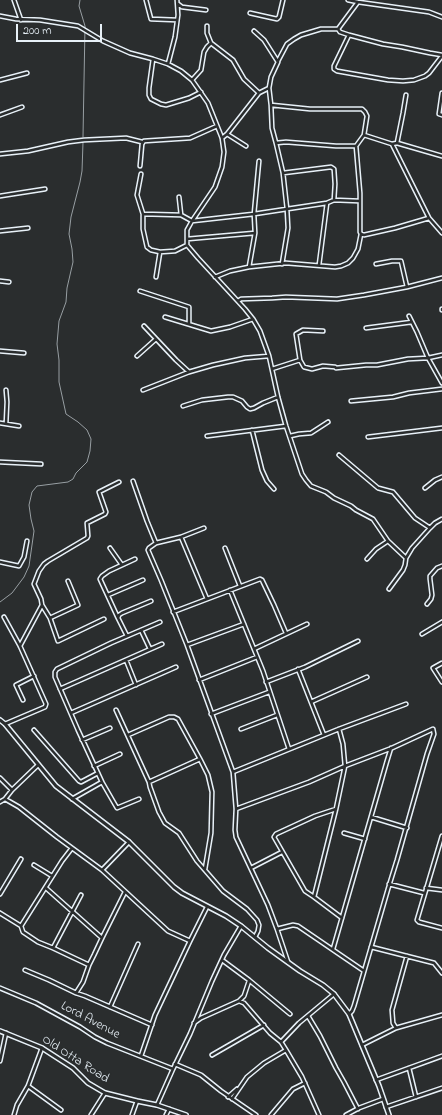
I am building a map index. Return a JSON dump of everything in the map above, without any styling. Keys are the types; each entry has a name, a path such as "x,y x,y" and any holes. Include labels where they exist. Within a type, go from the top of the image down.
{"street":[{"path":"14,0 21,20"},
{"path":"146,0 149,16 151,18 177,20"},
{"path":"168,64 174,43 177,20 177,0"},
{"path":"250,13 277,19 279,17 283,0"},
{"path":"348,0 429,12 442,17"},
{"path":"338,29 358,2"},
{"path":"177,4 182,7 206,10"},
{"path":"0,16 21,20 40,20 62,23 80,27 103,41 132,54 168,64 181,71 192,80 201,92 208,103 222,138 224,152 222,167 215,187 187,230 187,245 238,301 253,319 260,331 269,356 286,426 302,474 306,480 311,486 326,492 373,519 388,541 406,558"},
{"path":"207,26 206,33 211,43 233,60 244,79 259,93"},
{"path":"282,264 288,228 287,209 283,173 272,128 269,88 271,77 287,44 302,35 321,29 338,29 340,32 349,35 383,44 442,56 425,76 408,80 388,80 334,69 334,66 349,35"},
{"path":"254,31 264,40 278,62"},
{"path":"192,80 200,72 204,52 207,46 211,43"},
{"path":"153,59 149,88 151,99 165,105 186,100 201,92"},
{"path":"0,80 27,74"},
{"path":"222,138 227,134 259,93 269,88"},
{"path":"442,93 439,110 439,114 442,116"},
{"path":"397,143 406,95"},
{"path":"215,277 230,271 249,267 282,264 294,263 335,267 342,266 353,258 358,249 361,234 360,193 356,146 364,134 365,112 362,109 310,109 271,105"},
{"path":"0,115 22,107"},
{"path":"0,154 28,151 84,140 126,138 142,142 145,140 190,138 216,126"},
{"path":"227,134 246,146"},
{"path":"364,134 392,144 397,143 442,156"},
{"path":"140,166 142,142"},
{"path":"276,143 286,142 356,146"},
{"path":"392,144 429,218 442,234"},
{"path":"249,267 256,233 254,214 259,161"},
{"path":"283,173 331,166 334,169 336,184 334,200"},
{"path":"141,174 137,195 143,214 143,229 147,247 151,250 160,252 175,251 187,245"},
{"path":"0,196 45,188"},
{"path":"179,198 181,215"},
{"path":"143,214 181,215 192,221 254,214 327,203 334,200 359,201"},
{"path":"319,265 327,203"},
{"path":"361,234 364,235 395,228 429,218"},
{"path":"0,230 28,228"},
{"path":"187,238 256,233"},
{"path":"156,277 160,252"},
{"path":"376,264 401,261 407,287"},
{"path":"238,301 241,299 286,297 337,298 364,295 407,287 442,278"},
{"path":"0,281 9,282"},
{"path":"140,291 189,307 189,324"},
{"path":"409,316 428,358 442,384"},
{"path":"165,317 211,331 230,327 253,319"},
{"path":"366,328 412,322"},
{"path":"144,326 189,372"},
{"path":"323,331 303,330 296,334 300,360 304,367 312,369 323,366 336,368 377,365 408,359 428,358 442,355"},
{"path":"136,356 156,339"},
{"path":"0,350 24,353"},
{"path":"143,390 189,372 213,365 245,358 269,356"},
{"path":"272,369 300,360"},
{"path":"351,401 393,397 409,393 442,389"},
{"path":"6,390 6,424"},
{"path":"183,406 202,400 228,397 242,401 250,409 278,397"},
{"path":"290,436 311,433 328,422"},
{"path":"0,423 19,426"},
{"path":"207,436 286,426"},
{"path":"368,437 441,429"},
{"path":"252,430 262,470 267,481 274,489"},
{"path":"339,456 378,488 393,492 415,518 430,528"},
{"path":"0,462 41,464"},
{"path":"425,488 435,480 442,477"},
{"path":"133,481 156,543"},
{"path":"104,619 58,641 50,618 42,605 41,599 34,584 39,571 44,564 87,538 87,523 106,512 99,492 119,482"},
{"path":"389,589 403,570 406,558 434,523 442,519"},
{"path":"204,528 181,537 156,543 148,550 186,645 233,772 236,808 236,837 277,929 288,962"},
{"path":"181,537 207,599"},
{"path":"0,562 20,566 24,557 27,541"},
{"path":"367,559 388,541"},
{"path":"110,548 122,565"},
{"path":"225,548 240,586"},
{"path":"127,636 100,579 109,571 135,559"},
{"path":"427,604 432,595 430,576 437,568 442,566"},
{"path":"173,612 260,579 262,580 286,633"},
{"path":"108,595 143,580"},
{"path":"50,618 78,605 68,581"},
{"path":"230,590 254,649 289,749"},
{"path":"118,618 122,613 151,601"},
{"path":"20,646 42,605"},
{"path":"4,617 20,646 46,704 46,707 4,724"},
{"path":"139,799 117,808 102,782 82,740 55,677 55,672 57,669 160,622"},
{"path":"422,634 442,622"},
{"path":"186,645 244,624"},
{"path":"254,649 307,624"},
{"path":"141,630 150,649"},
{"path":"266,682 358,641"},
{"path":"60,689 162,644"},
{"path":"199,680 257,658"},
{"path":"126,660 136,684"},
{"path":"442,663 433,668 442,682"},
{"path":"70,713 176,667"},
{"path":"298,669 324,735"},
{"path":"24,700 16,685 34,676"},
{"path":"311,702 367,677"},
{"path":"211,714 269,692"},
{"path":"233,772 339,729 406,704"},
{"path":"116,710 149,782 161,818 165,823 179,833 197,861 223,890 247,909 257,920 259,925 258,931 254,937"},
{"path":"241,730 277,715"},
{"path":"128,735 169,717 178,719 208,775 212,792 211,833 205,869"},
{"path":"0,720 56,786 129,842 174,887 241,926 288,962 334,994 349,1014 389,1115"},
{"path":"82,740 110,728"},
{"path":"314,897 345,766 343,744 339,729"},
{"path":"236,808 309,782 392,748 433,729 434,734 352,1011 349,1014"},
{"path":"34,730 79,781 81,782 98,773"},
{"path":"333,949 392,748"},
{"path":"94,766 120,754"},
{"path":"149,782 200,759"},
{"path":"0,802 5,799 12,790 38,765"},
{"path":"0,778 12,790"},
{"path":"72,799 102,782"},
{"path":"5,799 19,806 39,824 102,870 168,931 190,941"},
{"path":"336,809 315,816 276,834 274,837 304,891 342,918"},
{"path":"371,817 406,828"},
{"path":"344,833 365,839"},
{"path":"442,836 417,920 419,922 442,928"},
{"path":"102,870 129,842"},
{"path":"21,926 46,888 52,876 72,848"},
{"path":"251,868 282,852"},
{"path":"0,894 21,859"},
{"path":"34,865 52,876"},
{"path":"389,884 424,893"},
{"path":"46,888 102,938"},
{"path":"426,888 442,890"},
{"path":"76,993 83,982 89,965 125,892"},
{"path":"53,948 81,895"},
{"path":"141,1056 155,1015 207,907"},
{"path":"0,913 21,926 23,932 38,942 89,965"},
{"path":"277,929 293,925 298,926 364,971"},
{"path":"157,1105 206,993 241,926"},
{"path":"110,1006 138,944"},
{"path":"371,946 434,963 442,973"},
{"path":"396,1028 393,1023 392,1010 408,956"},
{"path":"222,960 290,1014"},
{"path":"25,970 152,1025"},
{"path":"244,1003 244,996 249,980"},
{"name":"Lord Avenue","path":"0,988 36,1003 107,1043 172,1069"},
{"path":"281,1042 299,1023 334,994"},
{"path":"194,1023 201,1018 239,1001 244,996"},
{"path":"239,1001 244,1003 270,1033 281,1042 305,1083 319,1115"},
{"path":"362,1045 396,1028 442,1015"},
{"path":"308,1016 358,1109"},
{"path":"212,1055 264,1025"},
{"name":"Old Otta Road","path":"0,1030 42,1048 73,1068 88,1083 105,1092 157,1105 186,1115"},
{"path":"0,1061 6,1032"},
{"path":"14,1115 17,1105 28,1086 42,1048"},
{"path":"232,1099 247,1077 264,1063 286,1050"},
{"path":"376,1080 442,1056"},
{"path":"175,1064 201,1075 256,1115"},
{"path":"409,1068 416,1097"},
{"path":"271,1115 293,1090 305,1083"},
{"path":"28,1086 61,1110"},
{"path":"228,1096 241,1086"},
{"path":"385,1107 442,1088"},
{"path":"91,1115 105,1092"},
{"path":"346,1115 383,1099"},
{"path":"132,1115 137,1101"},
{"path":"166,1115 169,1109"}],"waterway":[{"path":"80,0 79,6 85,26 83,137"},
{"path":"0,602 12,593 24,577 29,566 34,531 29,505 32,492 37,486 68,482 73,479 76,473 87,462 90,451 91,439 87,430 66,414 59,382 57,344 59,321 66,302 67,288 73,262 69,234 71,217 82,171 83,143"}]}
